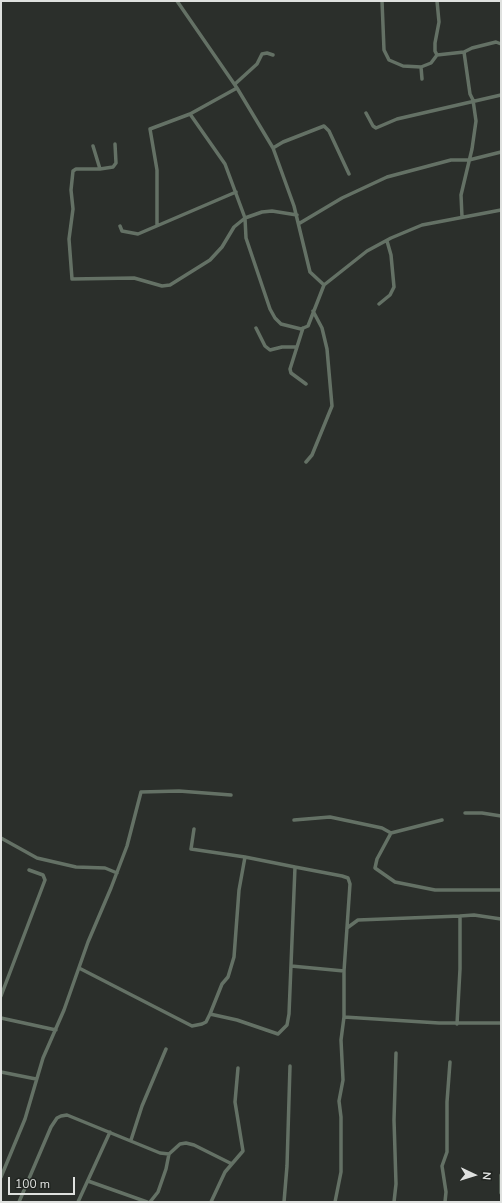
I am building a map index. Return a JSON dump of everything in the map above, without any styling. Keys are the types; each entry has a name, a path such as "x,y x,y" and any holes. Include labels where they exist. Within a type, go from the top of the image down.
{"street":[{"path":"177,1 235,84 273,148 300,223 310,272 324,285"},
{"path":"382,1 384,50 389,60 403,66 421,67 430,62 437,55 464,52 472,48 496,42 501,44"},
{"path":"436,1 439,22 434,51 437,55"},
{"path":"462,216 462,195 472,149 476,121 473,100 470,94 464,52"},
{"path":"235,84 257,64 262,54 266,53 273,55"},
{"path":"421,67 422,79"},
{"path":"157,225 157,170 150,129 190,114 237,88"},
{"path":"366,114 376,128 397,119 473,100 501,95"},
{"path":"190,114 225,164 245,218 246,238 270,309 275,318 281,324 303,328 308,326 324,285 367,251 422,225 462,216 501,210"},
{"path":"273,148 324,126 329,131 348,174"},
{"path":"115,144 116,163 113,166 100,169 76,168 71,178 73,210 69,239 72,280 134,278 162,286 170,285 210,260 222,247 234,227 245,218 262,212 272,211 297,215"},
{"path":"93,146 100,169"},
{"path":"300,223 342,198 387,177 451,160 469,160 501,152"},
{"path":"120,226 122,231 138,234 236,192"},
{"path":"379,304 394,287 391,276 391,255 387,241"},
{"path":"306,462 312,454 332,406 327,349 322,328 313,311"},
{"path":"256,328 265,346 270,350 282,347 296,347"},
{"path":"303,328 290,369 291,373 306,384"},
{"path":"1,1177 25,1119 36,1079 117,873 141,792 179,791 231,795"},
{"path":"465,813 482,813 501,816"},
{"path":"294,820 330,817 382,828 391,833 442,820"},
{"path":"194,828 191,849 245,857 348,878 350,884 344,971 344,1017 341,1040 343,1080 339,1100 341,1117 341,1172 335,1202"},
{"path":"391,833 375,866 395,882 435,890 501,890"},
{"path":"1,838 37,858 76,867 104,868 117,873"},
{"path":"79,968 192,1026 197,1026 206,1022 222,984 228,977 234,957 239,890 245,857"},
{"path":"210,1014 238,1020 278,1034 287,1025 291,966 294,867"},
{"path":"1,996 45,880 43,874 29,870"},
{"path":"346,928 358,920 474,915 501,919"},
{"path":"457,1024 460,969 460,916"},
{"path":"291,966 344,971"},
{"path":"344,1017 457,1024 501,1023"},
{"path":"1,1018 56,1030"},
{"path":"131,1140 142,1106 166,1049"},
{"path":"394,1202 396,1184 394,1120 396,1053"},
{"path":"445,1202 446,1192 442,1166 447,1152 447,1102 450,1062"},
{"path":"284,1202 287,1166 290,1066"},
{"path":"211,1202 225,1172 243,1151 235,1102 238,1068"},
{"path":"1,1072 36,1079"},
{"path":"19,1202 38,1156 57,1118 67,1115 160,1153 169,1154"},
{"path":"78,1202 110,1132"},
{"path":"88,1180 148,1202 158,1192 166,1169 169,1154 180,1144 200,1148 232,1164"},
{"path":"1,1160 7,1162"},
{"path":"501,1175 501,1193"}]}
